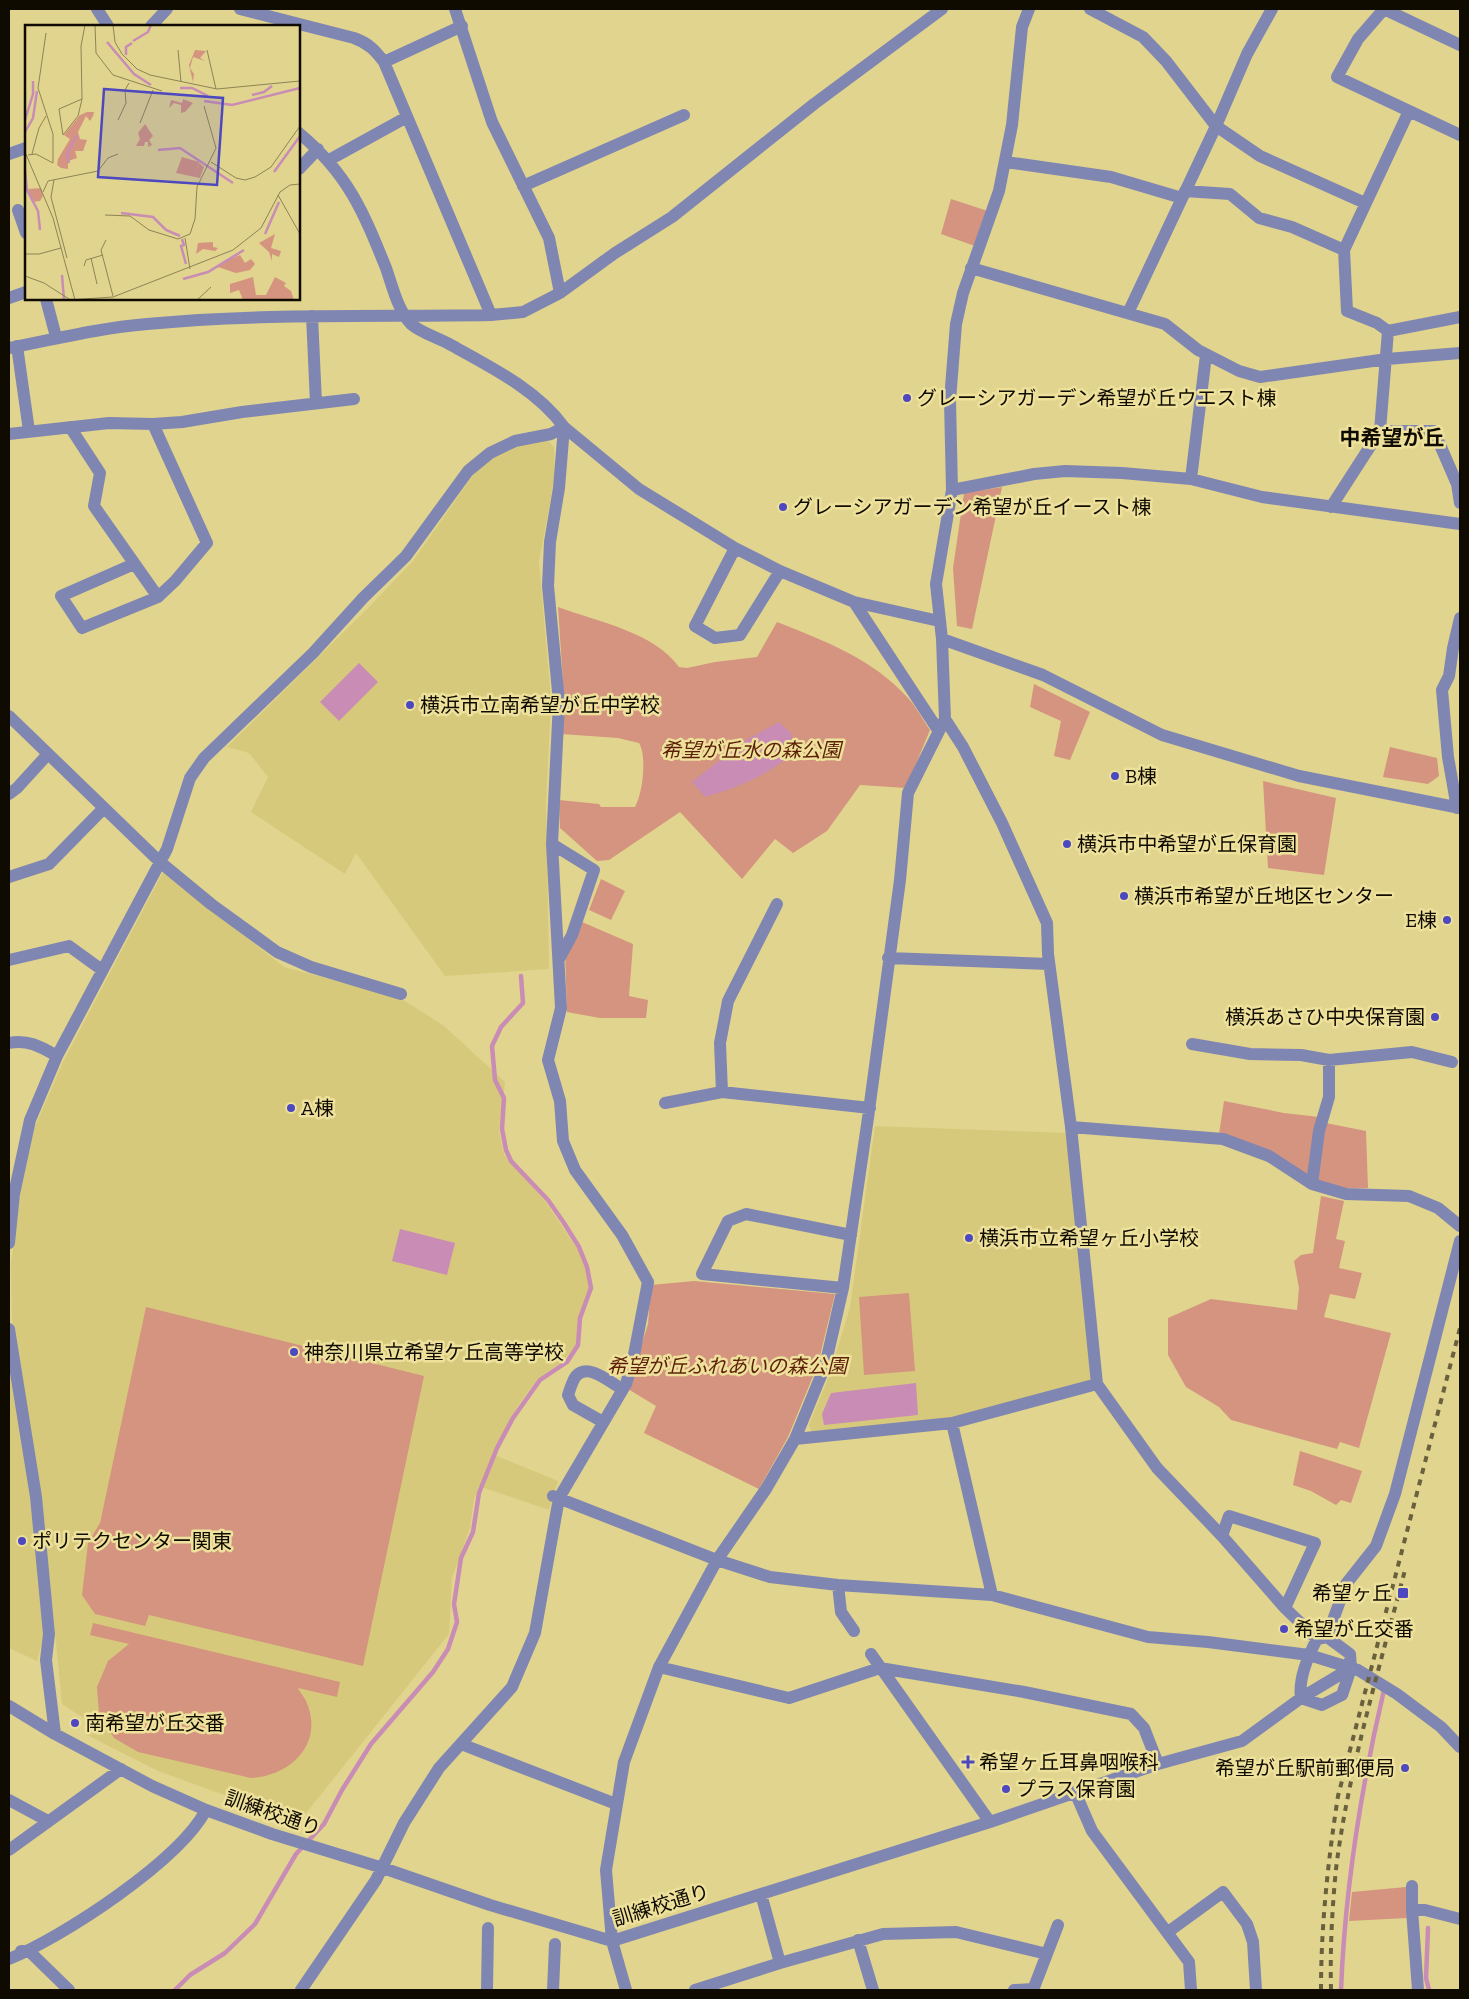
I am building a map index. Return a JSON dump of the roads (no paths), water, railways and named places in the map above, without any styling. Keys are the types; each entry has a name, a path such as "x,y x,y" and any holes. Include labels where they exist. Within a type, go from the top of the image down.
{"street":[{"path":"97,9 107,25"},
{"path":"152,25 167,9"},
{"path":"240,9 300,25"},
{"path":"455,9 492,122 549,238 560,293"},
{"path":"29,431 13,347 56,337 146,324 227,318 312,316 406,317 491,315 523,312 560,293 615,252 672,217 800,115 942,9"},
{"path":"626,1990 612,1942 606,1870 624,1762 659,1667 717,1560 766,1489 795,1439 825,1366 844,1288 900,880 908,793 942,724 942,639 936,584 952,490 952,360 956,324 971,268 999,191 1006,162 1012,125 1022,27 1029,9"},
{"path":"1090,9 1143,37 1166,61 1216,126 1260,156 1365,204"},
{"path":"1128,313 1216,126 1247,54 1272,9"},
{"path":"1460,45 1384,9 1358,39 1337,77 1460,134"},
{"path":"300,25 367,43 384,62 491,315"},
{"path":"384,62 462,26"},
{"path":"1409,111 1344,250 1347,311 1377,323 1388,331 1460,317"},
{"path":"523,186 684,115"},
{"path":"329,160 407,117"},
{"path":"300,134 329,160 360,206 406,317 412,325 450,344 513,381 555,415 564,427 639,489 731,546 780,571 854,602 940,621"},
{"path":"9,154 25,148"},
{"path":"300,169 318,149"},
{"path":"1006,162 1111,177 1184,195 1230,194 1259,218 1292,227 1344,250"},
{"path":"18,210 25,231"},
{"path":"971,268 1165,324 1206,354 1239,371 1260,377 1386,359 1460,353"},
{"path":"9,298 25,292"},
{"path":"46,300 56,337"},
{"path":"312,316 316,403"},
{"path":"1330,507 1380,430 1388,331"},
{"path":"1191,479 1206,354"},
{"path":"9,434 109,423 152,424 354,399"},
{"path":"134,564 61,596 82,628 158,597 175,581 207,543 152,424"},
{"path":"70,427 100,473 94,506 158,597"},
{"path":"301,1990 383,1868 386,1858 418,1800 439,1768 512,1687 519,1674 535,1633 556,1497 622,1389 633,1360 648,1282 622,1235 575,1170 563,1141 560,1101 548,1060 562,1008 552,844 558,702 548,586 550,542 559,488 564,427"},
{"path":"9,1243 11,1195 30,1120 57,1056 167,849 190,778 204,758 313,653 363,598 406,556 468,471 490,453 515,441 550,434 564,427"},
{"path":"1380,430 1434,431 1457,484 1460,503"},
{"path":"952,490 1034,474 1065,471 1122,473 1191,479 1262,497 1460,524"},
{"path":"731,546 694,626 715,638 740,635 780,571"},
{"path":"854,602 942,724 985,789 1036,895 1047,923 1049,964 1071,1127 1097,1384 1157,1468 1222,1536 1285,1608 1322,1638 1350,1654 1351,1668 1342,1694 1322,1705 1301,1698 1300,1687 1309,1654 1322,1638 1346,1584 1376,1546 1395,1494 1460,1241"},
{"path":"942,639 1043,675 1162,736 1299,776 1459,808 1448,757 1442,690 1449,676 1452,648 1460,618"},
{"path":"9,716 103,809 160,862 211,904 277,952 311,967 401,994"},
{"path":"9,794 18,788 48,754"},
{"path":"9,877 49,864 103,809"},
{"path":"552,844 594,870 572,935 559,959"},
{"path":"722,1092 720,1043 728,1001 778,904"},
{"path":"9,960 69,946 102,970"},
{"path":"888,958 1049,964"},
{"path":"9,1044 21,1041 28,1042 57,1056"},
{"path":"1192,1044 1250,1054 1301,1055 1329,1060 1412,1052 1452,1062"},
{"path":"1312,1184 1320,1131 1329,1097 1329,1060"},
{"path":"665,1103 722,1092 870,1108"},
{"path":"1071,1127 1224,1138 1269,1156 1312,1184 1346,1194 1409,1196 1438,1208 1460,1226"},
{"path":"844,1288 702,1274 728,1220 746,1214 851,1235"},
{"path":"9,1329 36,1497 49,1634 46,1660 55,1734"},
{"path":"603,1422 573,1405 568,1395 576,1376 585,1371 592,1372 622,1389"},
{"path":"795,1439 952,1423 1097,1384"},
{"path":"952,1423 992,1595"},
{"path":"556,1497 717,1560 770,1578 838,1585 992,1595 1148,1637 1309,1654 1351,1668 1397,1694 1445,1730 1460,1747"},
{"path":"1222,1536 1229,1516 1315,1543 1285,1608"},
{"path":"838,1585 841,1612 854,1631"},
{"path":"871,1654 990,1822"},
{"path":"659,1667 789,1698 880,1668 1024,1692 1131,1714 1144,1728 1158,1764"},
{"name":"訓練校通り","path":"9,1706 55,1734 152,1786 206,1810 272,1834 383,1868 496,1907 612,1942 990,1822 1158,1764 1242,1741 1301,1698 1351,1668"},
{"path":"461,1744 616,1804"},
{"path":"9,1850 121,1769"},
{"path":"1075,1792 1092,1830 1189,1962 1191,1990"},
{"path":"9,1800 48,1821"},
{"path":"9,1959 29,1951 114,1898 179,1847 200,1821 206,1810"},
{"path":"1412,1886 1418,1990"},
{"path":"1168,1932 1223,1892 1247,1924 1253,1942 1256,1990"},
{"path":"761,1894 780,1962"},
{"path":"1412,1910 1425,1910 1460,1919"},
{"path":"1014,1990 1033,1989 1058,1925"},
{"path":"487,1990 488,1928"},
{"path":"695,1990 780,1962 883,1934 956,1932 1047,1954"},
{"path":"858,1940 873,1990"},
{"path":"553,1990 555,1944"},
{"path":"9,1950 29,1951 69,1990"}],"waterway":[{"path":"175,1990 190,1975 225,1953 255,1924 296,1854 324,1824 342,1790 371,1744 433,1672 448,1649 457,1622 454,1604 461,1558 473,1532 479,1493 497,1448 513,1418 540,1380 567,1362 578,1345 580,1318 591,1288 587,1267 579,1247 548,1200 511,1161 506,1150 502,1129 504,1098 495,1080 492,1046 501,1027 523,1003 521,976"},
{"path":"1341,1990 1346,1914 1355,1839 1368,1764 1384,1690"},
{"path":"1428,1928 1426,1978 1429,1990"}],"railway":[{"path":"1321,1990 1322,1941 1326,1893 1338,1796 1460,1328"},
{"path":"1331,1990 1333,1899 1341,1832 1366,1719 1405,1570"}],"place":[{"name":"グレーシアガーデン希望が丘ウエスト棟","path":"907,398"},
{"name":"グレーシアガーデン希望が丘イースト棟","path":"783,507"},
{"name":"横浜市立南希望が丘中学校","path":"410,705"},
{"name":"B棟","path":"1115,776"},
{"name":"横浜市中希望が丘保育園","path":"1067,844"},
{"name":"横浜市希望が丘地区センター","path":"1124,896"},
{"name":"E棟","path":"1447,920"},
{"name":"横浜あさひ中央保育園","path":"1435,1017"},
{"name":"A棟","path":"291,1108"},
{"name":"横浜市立希望ヶ丘小学校","path":"969,1238"},
{"name":"神奈川県立希望ケ丘高等学校","path":"294,1352"},
{"name":"ポリテクセンター関東","path":"22,1541"},
{"name":"希望ヶ丘","path":"1403,1593"},
{"name":"希望が丘交番","path":"1284,1629"},
{"name":"南希望が丘交番","path":"75,1723"},
{"name":"希望ヶ丘耳鼻咽喉科","path":"968,1762"},
{"name":"希望が丘駅前郵便局","path":"1405,1768"},
{"name":"プラス保育園","path":"1006,1789"}],"district":[{"name":"中希望が丘","path":"1392,437"}],"park label":[{"name":"希望が丘水の森公園","path":"751,750"},
{"name":"希望が丘ふれあいの森公園","path":"727,1366"}]}
